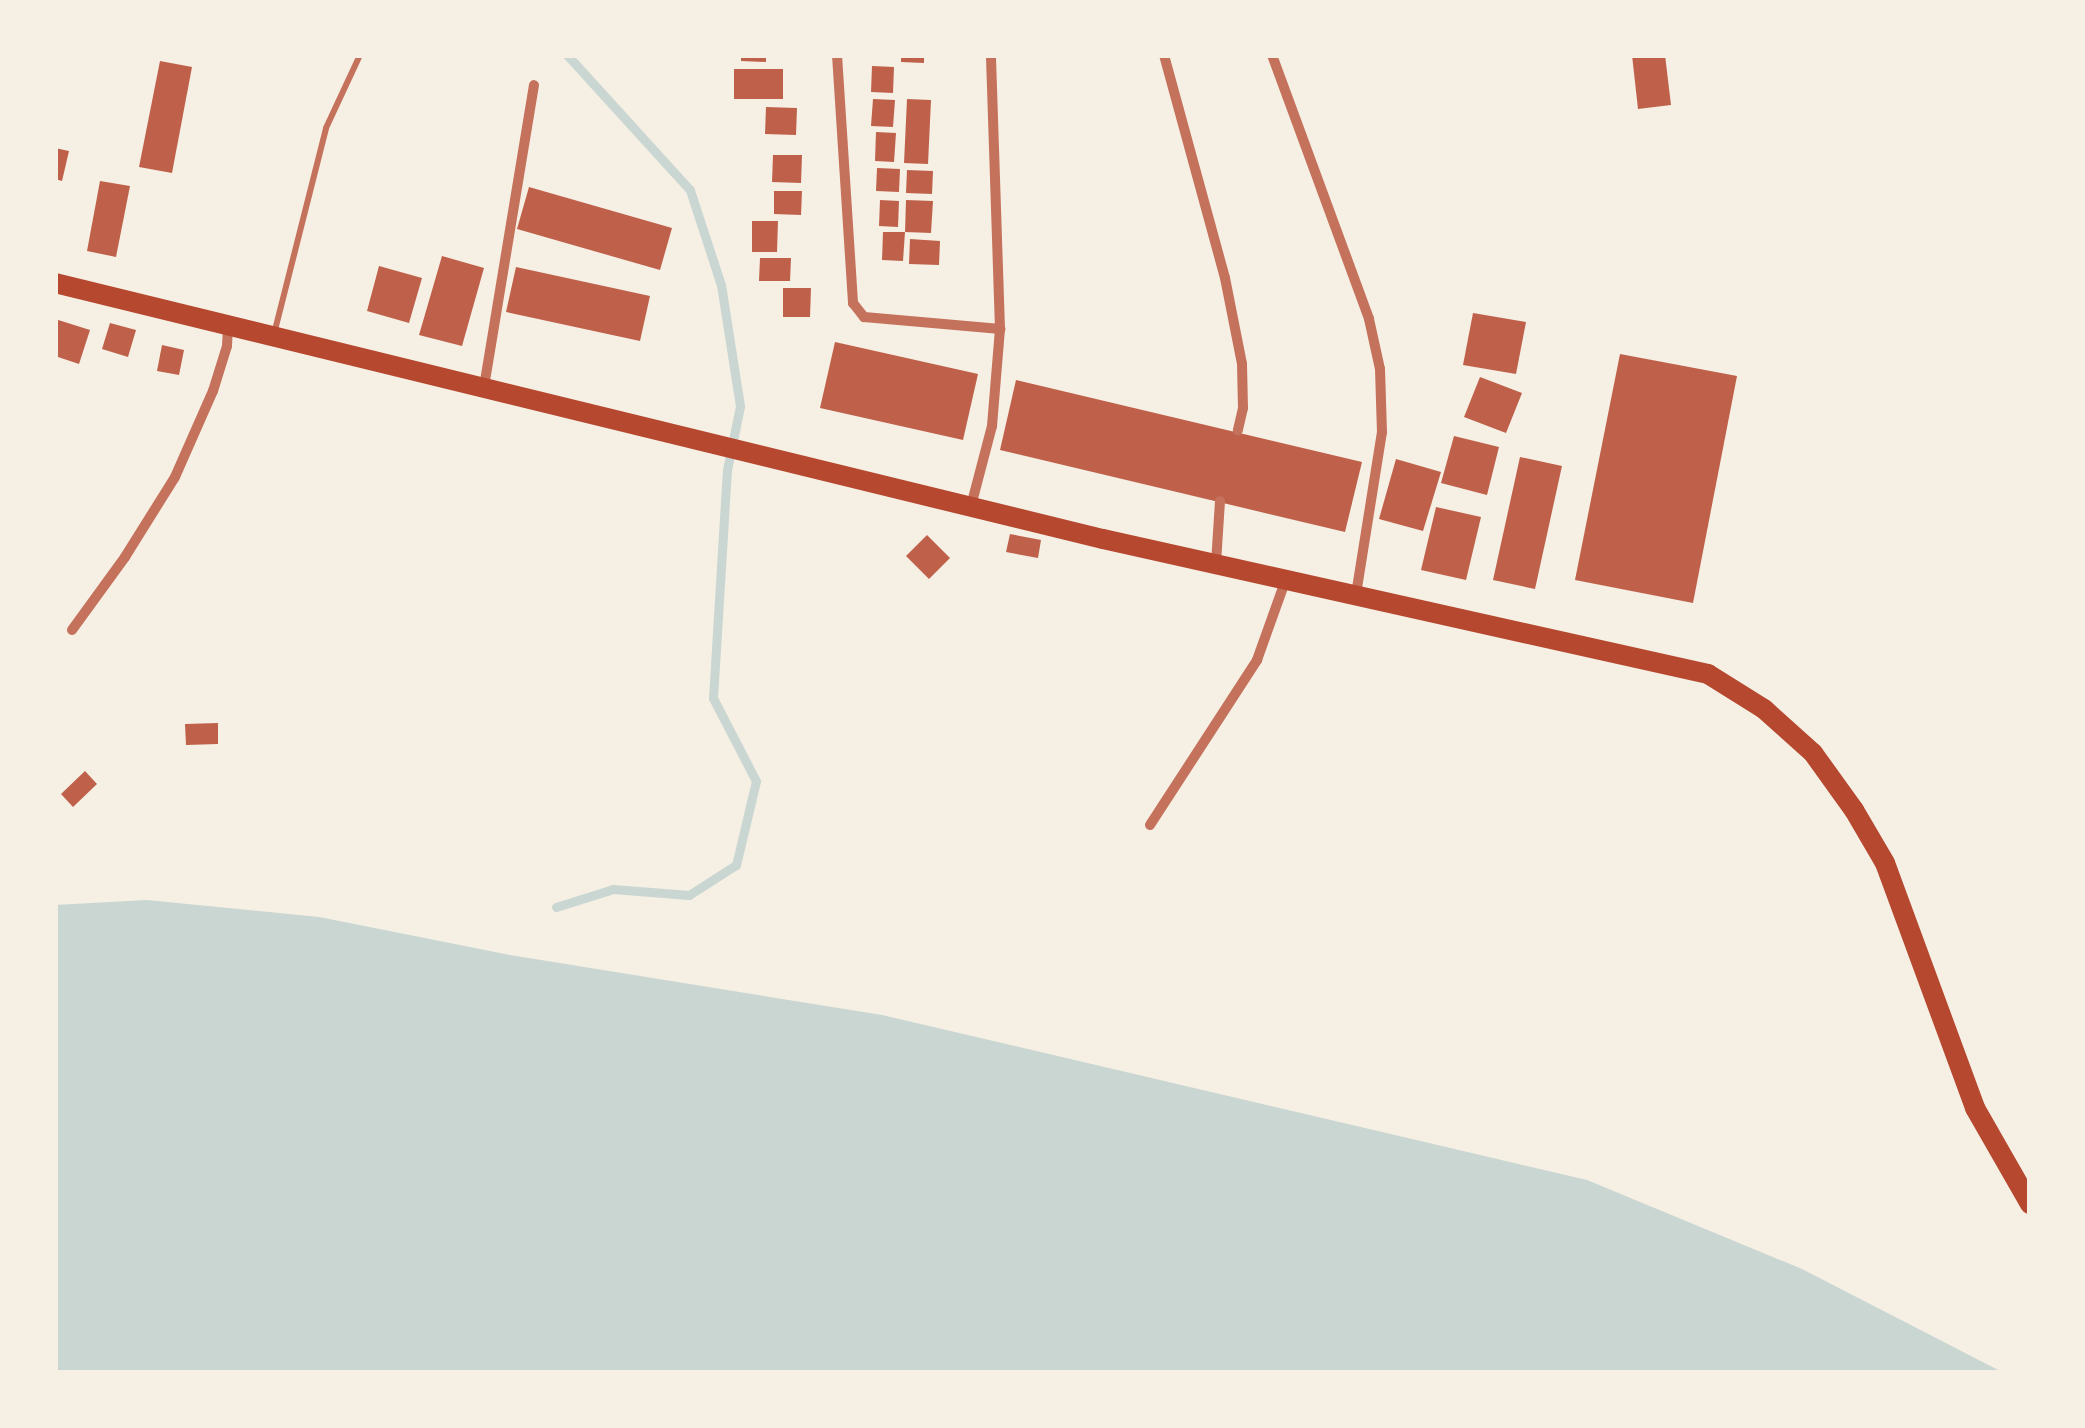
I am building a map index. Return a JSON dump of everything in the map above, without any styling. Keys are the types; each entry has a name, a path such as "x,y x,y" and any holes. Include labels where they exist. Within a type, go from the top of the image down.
{"highway":[{"path":"55,283 971,507 1708,674 1764,709 1813,753 1885,863 1974,1108 2030,1204"}],"street":[{"path":"836,55 852,303 864,316 1000,329"},
{"path":"971,507 992,426 1000,329 991,55"},
{"path":"1164,55 1224,278 1242,364 1244,408 1238,430"},
{"path":"1272,55 1369,319 1380,369 1382,432 1356,595"},
{"path":"484,388 534,84"},
{"path":"72,630 134,544 174,477 212,391 227,346 228,324"},
{"path":"1216,563 1220,501"},
{"path":"1150,826 1256,660 1286,578"}],"lane":[{"path":"273,335 326,128 360,55"}],"shaded area":[{"path":"147,900 319,917 510,955 882,1015 1587,1180 1802,1269 2004,1373 55,1373 55,905"}],"building":[{"path":"741,55 766,55 766,62 741,61"},
{"path":"901,55 924,55 924,63 901,62"},
{"path":"1632,55 1665,55 1671,105 1638,109"},
{"path":"160,61 192,67 172,173 139,167"},
{"path":"872,66 894,67 893,93 871,92"},
{"path":"734,69 783,69 783,99 734,99"},
{"path":"873,99 895,100 893,127 871,126"},
{"path":"907,99 931,100 928,164 904,163"},
{"path":"766,107 797,108 796,135 765,134"},
{"path":"876,132 896,133 894,162 875,161"},
{"path":"55,148 69,151 62,181 55,179"},
{"path":"773,155 802,155 801,183 772,182"},
{"path":"877,168 900,169 899,192 876,191"},
{"path":"907,170 933,171 932,194 906,193"},
{"path":"100,181 130,186 116,257 87,251"},
{"path":"529,187 672,228 660,270 517,229"},
{"path":"774,191 802,191 801,215 774,214"},
{"path":"880,200 899,201 898,227 879,226"},
{"path":"906,200 933,201 931,233 905,232"},
{"path":"752,221 778,221 777,252 752,252"},
{"path":"883,232 905,232 903,261 882,260"},
{"path":"910,239 940,241 939,265 909,264"},
{"path":"442,256 484,268 462,346 419,335"},
{"path":"760,258 791,258 790,281 759,281"},
{"path":"379,266 422,278 409,323 367,311"},
{"path":"516,267 650,296 640,341 506,312"},
{"path":"783,288 811,288 810,317 783,317"},
{"path":"1473,313 1526,322 1516,374 1463,365"},
{"path":"55,319 90,330 79,364 55,356"},
{"path":"110,323 136,330 128,357 102,349"},
{"path":"835,342 978,374 963,440 820,408"},
{"path":"162,345 184,350 179,375 157,371"},
{"path":"1620,354 1737,376 1693,603 1575,580"},
{"path":"1480,377 1522,393 1506,433 1464,417"},
{"path":"1016,380 1362,462 1345,532 1000,450"},
{"path":"1454,436 1499,447 1487,495 1441,483"},
{"path":"1520,457 1562,466 1535,589 1493,580"},
{"path":"1396,459 1441,472 1423,531 1379,519"},
{"path":"1436,507 1481,517 1466,580 1421,570"},
{"path":"1010,534 1041,540 1038,558 1006,552"},
{"path":"927,535 950,558 929,579 906,556"},
{"path":"218,723 218,744 186,745 185,724"},
{"path":"85,771 97,784 73,807 61,794"}],"waterway":[{"path":"556,907 613,889 689,895 736,865 756,781 713,698 727,470 740,406 721,285 690,190 567,55"}]}
